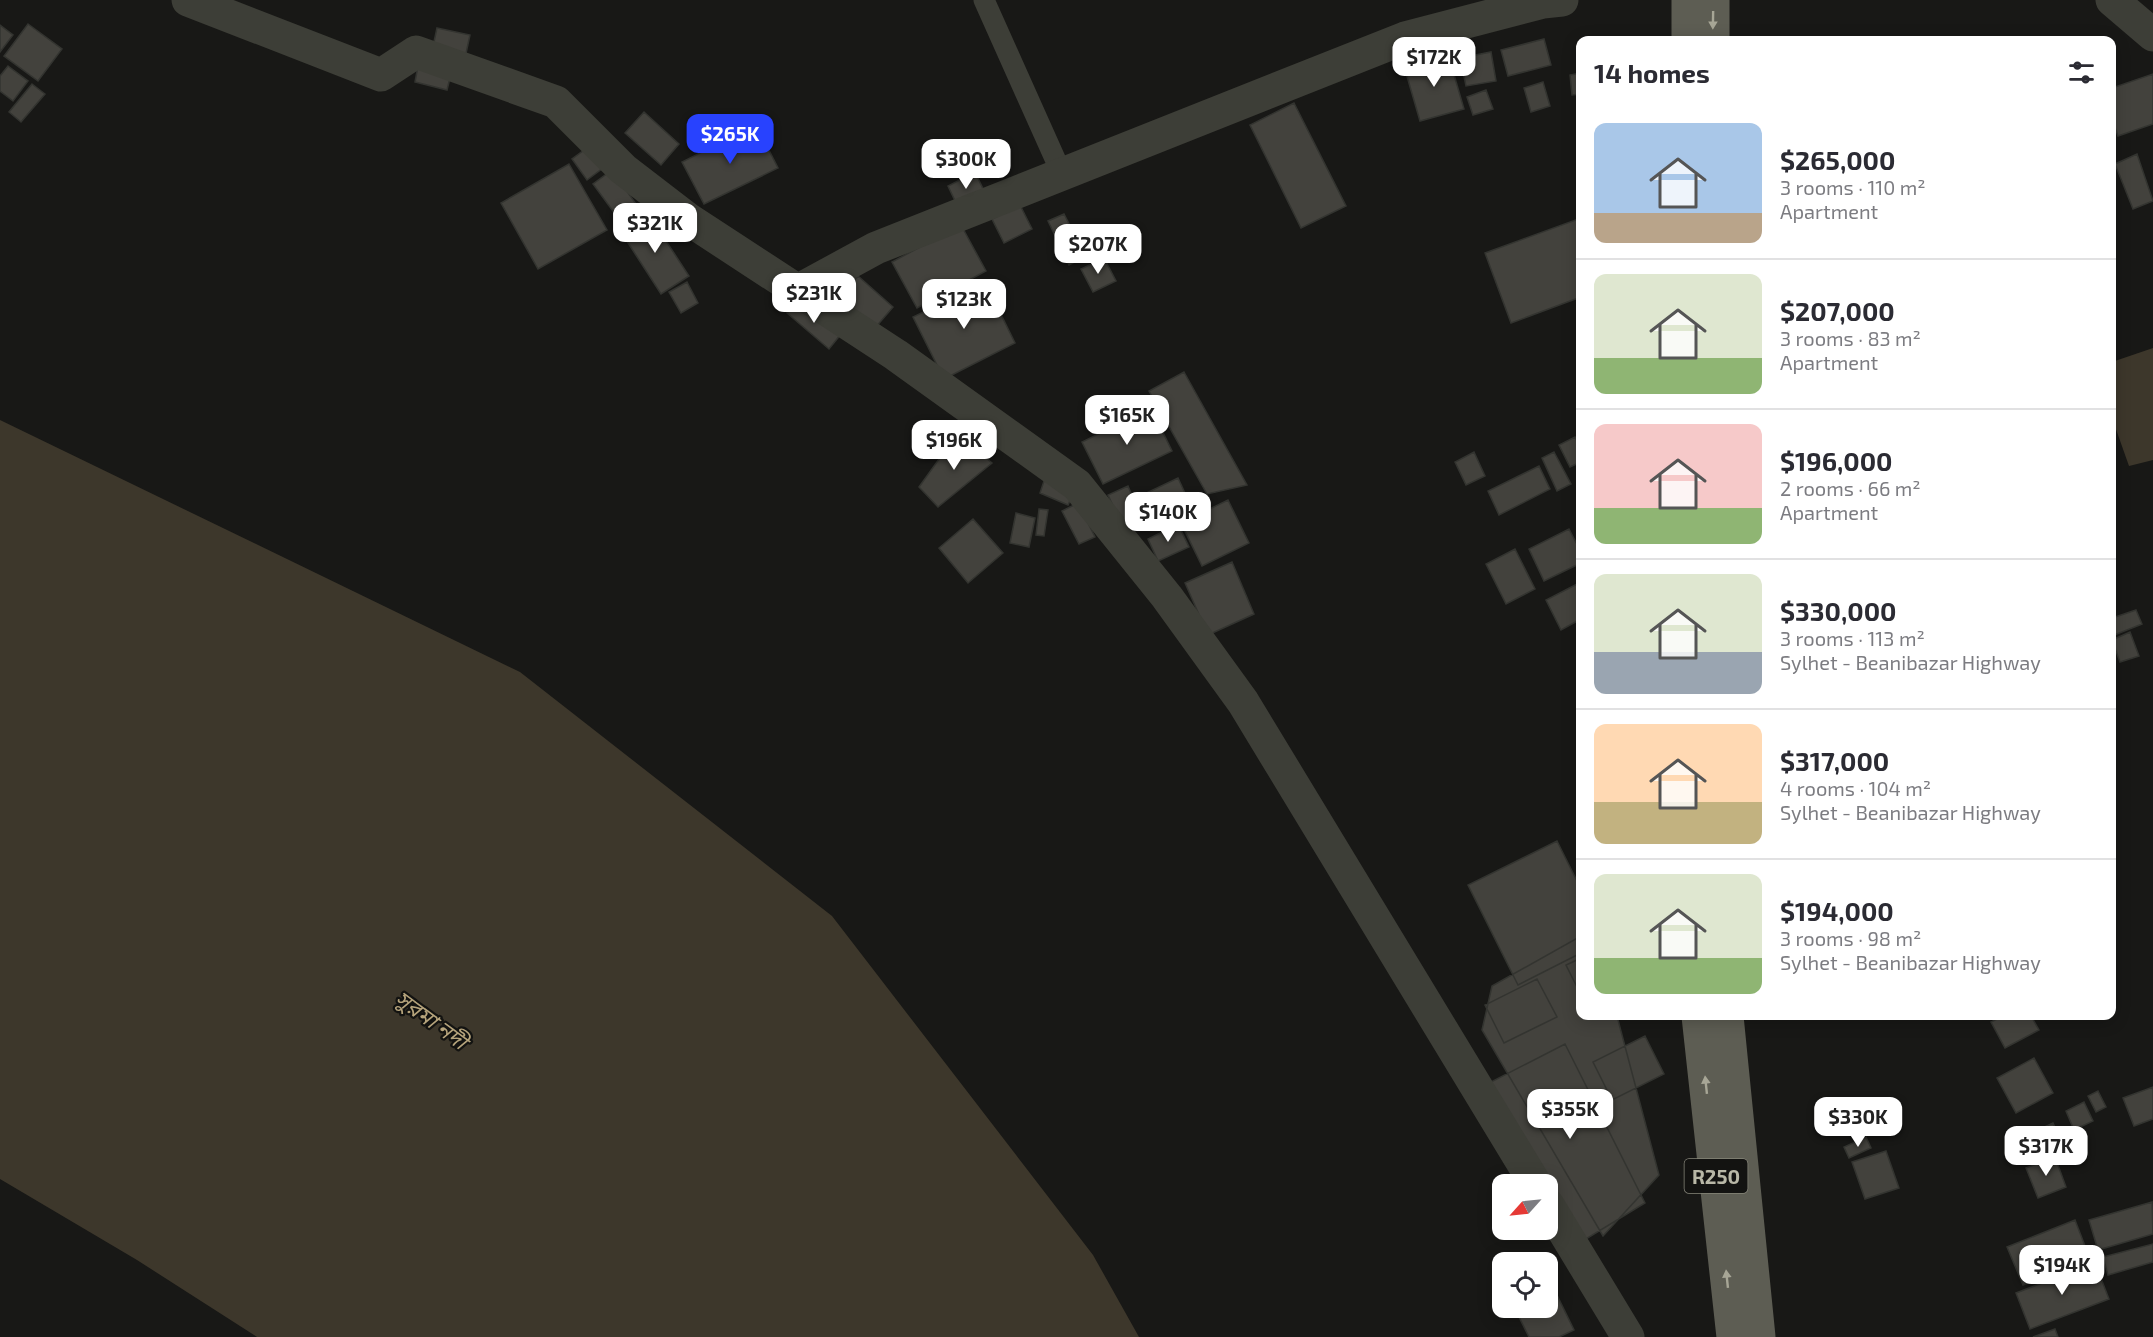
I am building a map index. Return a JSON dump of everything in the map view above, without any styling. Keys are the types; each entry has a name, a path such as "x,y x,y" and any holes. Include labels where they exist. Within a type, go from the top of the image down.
{"main road":[{"path":"1688,0 1688,36"},
{"path":"1713,0 1713,36"},
{"name":"R250","path":"1698,1020 1733,1337"},
{"name":"R250","path":"1727,1020 1759,1337"}],"street":[{"path":"188,0 381,75 416,52 556,102 623,169 688,219 896,355 1077,485 1167,597 1243,702 1529,1174"},
{"path":"797,291 876,248 1061,172 1405,38 1543,2 1562,0"},
{"path":"2112,0 2153,35"},
{"path":"1558,1222 1628,1337"}],"lane":[{"path":"984,0 1061,172"}],"water":[{"path":"2153,348 2153,460 2129,466 2116,429 2116,361"},
{"name":"সুরমা নদী","path":"0,420 520,672 832,916 1093,1255 1139,1337 257,1337 137,1260 0,1179"}],"building":[{"path":"28,24 62,49 38,81 4,56"},
{"path":"0,25 13,35 0,52"},
{"path":"437,28 470,35 465,58 432,51"},
{"path":"1544,39 1551,65 1508,76 1501,50"},
{"path":"1491,52 1496,81 1466,86 1460,58"},
{"path":"1448,54 1464,109 1420,121 1404,66"},
{"path":"8,66 28,81 13,101 0,91 0,76"},
{"path":"418,66 451,74 447,90 415,82"},
{"path":"1576,74 1576,95 1572,95 1570,75"},
{"path":"2153,74 2153,124 2118,136 2116,87"},
{"path":"1543,82 1550,106 1531,112 1524,88"},
{"path":"32,84 45,94 21,122 9,112"},
{"path":"1486,90 1493,109 1473,115 1467,97"},
{"path":"1294,103 1346,206 1301,228 1250,125"},
{"path":"644,112 679,144 661,165 625,133"},
{"path":"756,125 778,168 704,204 682,162"},
{"path":"591,145 607,165 587,180 572,159"},
{"path":"2137,154 2153,201 2133,209 2116,164"},
{"path":"569,164 607,230 538,269 501,203"},
{"path":"612,170 636,204 618,218 593,184"},
{"path":"975,172 985,193 958,207 948,186"},
{"path":"1020,205 1032,229 1004,243 992,219"},
{"path":"1064,214 1086,256 1069,265 1048,221"},
{"path":"649,215 689,276 661,294 621,232"},
{"path":"1576,220 1576,299 1511,323 1485,253"},
{"path":"961,225 986,271 917,308 892,262"},
{"path":"1104,258 1116,281 1093,292 1081,269"},
{"path":"858,276 893,307 875,328 839,297"},
{"path":"687,282 698,303 681,313 669,292"},
{"path":"985,282 1015,343 944,379 913,317"},
{"path":"799,299 841,334 829,349 787,313"},
{"path":"1184,372 1247,485 1207,494 1149,391"},
{"path":"1151,408 1172,451 1103,484 1082,442"},
{"path":"957,434 992,463 938,507 919,487"},
{"path":"1575,437 1576,464 1570,467 1559,445"},
{"path":"1474,452 1485,476 1466,485 1455,462"},
{"path":"1554,452 1571,484 1557,491 1542,458"},
{"path":"1539,466 1550,489 1499,515 1488,491"},
{"path":"1045,478 1075,490 1068,505 1040,493"},
{"path":"1178,478 1190,504 1154,521 1142,495"},
{"path":"1128,486 1140,514 1121,523 1108,495"},
{"path":"1228,500 1249,543 1202,566 1181,523"},
{"path":"1078,503 1095,537 1079,544 1062,511"},
{"path":"1039,509 1048,510 1044,536 1036,535"},
{"path":"1016,513 1035,518 1029,547 1010,543"},
{"path":"973,519 1003,553 968,583 939,548"},
{"path":"1178,524 1189,547 1158,561 1148,539"},
{"path":"1569,529 1576,542 1576,565 1544,581 1529,549"},
{"path":"1515,549 1535,589 1506,604 1486,564"},
{"path":"1232,562 1254,614 1208,635 1185,583"},
{"path":"1576,585 1576,622 1561,630 1546,600"},
{"path":"2136,610 2142,624 2116,634 2116,617"},
{"path":"2130,632 2139,656 2120,662 2116,651 2116,638"},
{"path":"1557,841 1576,879 1576,956 1518,985 1468,885"},
{"path":"1576,939 1576,1020 1618,1020 1659,1175 1603,1236 1482,1030 1492,986"},
{"path":"1576,960 1576,985 1566,965"},
{"path":"1537,979 1557,1017 1504,1043 1485,1005"},
{"path":"1995,1020 2033,1020 2039,1030 2005,1048 1991,1022"},
{"path":"1645,1036 1664,1074 1612,1100 1593,1062"},
{"path":"1565,1044 1645,1203 1586,1239 1558,1194 1558,1174 1546,1174 1489,1083"},
{"path":"2034,1058 2053,1093 2016,1113 1997,1078"},
{"path":"2153,1087 2153,1119 2134,1126 2123,1098"},
{"path":"2098,1091 2106,1107 2096,1112 2088,1096"},
{"path":"2084,1102 2093,1121 2074,1130 2066,1111"},
{"path":"2053,1123 2063,1145 2035,1158 2025,1136"},
{"path":"1866,1137 1871,1148 1849,1158 1844,1147"},
{"path":"1886,1151 1899,1188 1865,1199 1852,1162"},
{"path":"2055,1157 2066,1187 2038,1198 2026,1168"},
{"path":"2152,1202 2153,1234 2098,1250 2089,1220"},
{"path":"2075,1220 2090,1259 2023,1285 2007,1247"},
{"path":"2153,1244 2153,1262 2108,1275 2103,1257"},
{"path":"2095,1263 2109,1299 2030,1329 2016,1293"},
{"path":"1558,1297 1574,1330 1559,1337 1529,1337 1520,1318 1558,1318"},
{"path":"2055,1329 2058,1337 2033,1337"}]}
